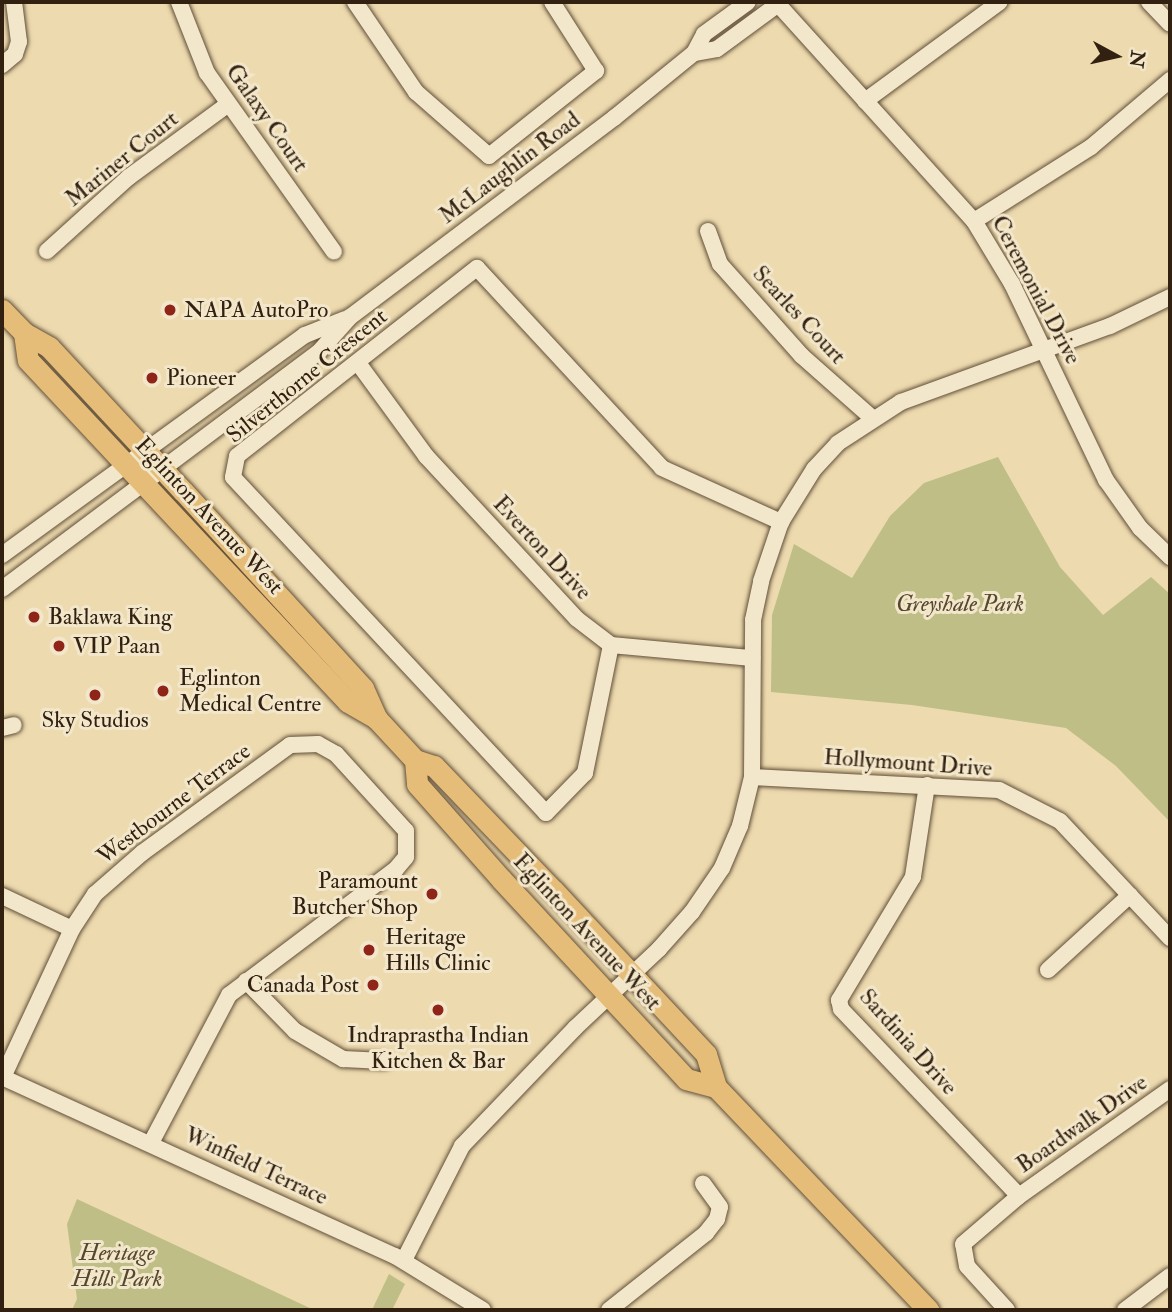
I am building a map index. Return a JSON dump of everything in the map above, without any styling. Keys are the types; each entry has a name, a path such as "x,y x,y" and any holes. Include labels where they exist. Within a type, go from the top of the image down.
{"main road":[{"name":"Eglinton Avenue West","path":"2,310 24,333 49,347 164,470 363,688 377,719"},
{"name":"Eglinton Avenue West","path":"24,333 28,360 348,702 377,719 415,760 434,766 632,974 706,1054 716,1087 928,1310"},
{"name":"Eglinton Avenue West","path":"415,760 417,784 686,1079 716,1087"}],"street":[{"path":"2,65 15,54 19,41 15,2"},
{"name":"Galaxy Court","path":"179,2 191,40 227,105 334,252"},
{"path":"355,2 416,92 489,156 596,71 552,2"},
{"name":"McLaughlin Road","path":"2,589 318,353 350,317 694,53 704,34 748,2"},
{"path":"865,101 1000,2"},
{"path":"1149,2 1170,24"},
{"name":"McLaughlin Road","path":"694,53 717,49 778,3"},
{"name":"Ceremonial Drive","path":"778,3 974,221 1012,284 1105,480 1140,527 1170,557"},
{"path":"974,221 1091,147 1170,80"},
{"name":"Mariner Court","path":"47,251 129,177 227,105"},
{"name":"Searles Court","path":"708,231 720,264 803,356 872,418"},
{"name":"Silverthorne Crescent","path":"611,645 585,773 546,813 233,477 236,456 477,268 662,468 781,522"},
{"path":"404,1260 462,1146 692,912 713,883 736,838 752,777 752,620 761,581 781,522 814,469 838,443 872,418 928,391 1145,312 1170,297"},
{"name":"McLaughlin Road","path":"2,555 305,335 350,317"},
{"name":"Everton Drive","path":"358,363 426,456 577,619 611,645"},
{"path":"611,645 752,658"},
{"name":"Westbourne Terrace","path":"2,1077 72,929 95,894 142,853 290,745 318,744 336,754 406,831 408,850 396,869 246,981 217,1011 151,1143"},
{"name":"Hollymount Drive","path":"752,777 999,790 1037,806 1060,821 1170,938"},
{"name":"Sardinia Drive","path":"927,785 913,877 839,1000 841,1009 1019,1196"},
{"path":"1048,970 1130,895"},
{"path":"2,896 72,929"},
{"path":"246,981 295,1031 343,1059 384,1062"},
{"name":"Winfield Terrace","path":"2,1077 404,1260 484,1310"},
{"name":"Boardwalk Drive","path":"1007,1310 961,1254 962,1244 1019,1196 1170,1089"},
{"path":"609,1310 706,1233 717,1219 720,1208 703,1184"},
{"path":"1125,1310 1170,1276"}],"green space":[{"name":"Greyshale Park","path":"998,457 1060,567 1103,615 1151,577 1170,594 1170,822 1116,766 1066,728 912,705 771,692 772,615 794,544 852,578 890,516 924,483"},
{"name":"Heritage Hills Park","path":"77,1199 314,1310 72,1310 77,1299 67,1224"},
{"path":"389,1274 405,1284 392,1310 372,1310"}],"place":[{"name":"NAPA AutoPro","path":"170,310"},
{"name":"Pioneer","path":"152,378"},
{"name":"Baklawa King","path":"34,617"},
{"name":"VIP Paan","path":"59,646"},
{"name":"Eglinton Medical Centre","path":"163,691"},
{"name":"Sky Studios","path":"95,695"},
{"name":"Paramount Butcher Shop","path":"432,894"},
{"name":"Heritage Hills Clinic","path":"369,950"},
{"name":"Canada Post","path":"373,985"},
{"name":"Indraprastha Indian Kitchen & Bar","path":"438,1010"}]}
